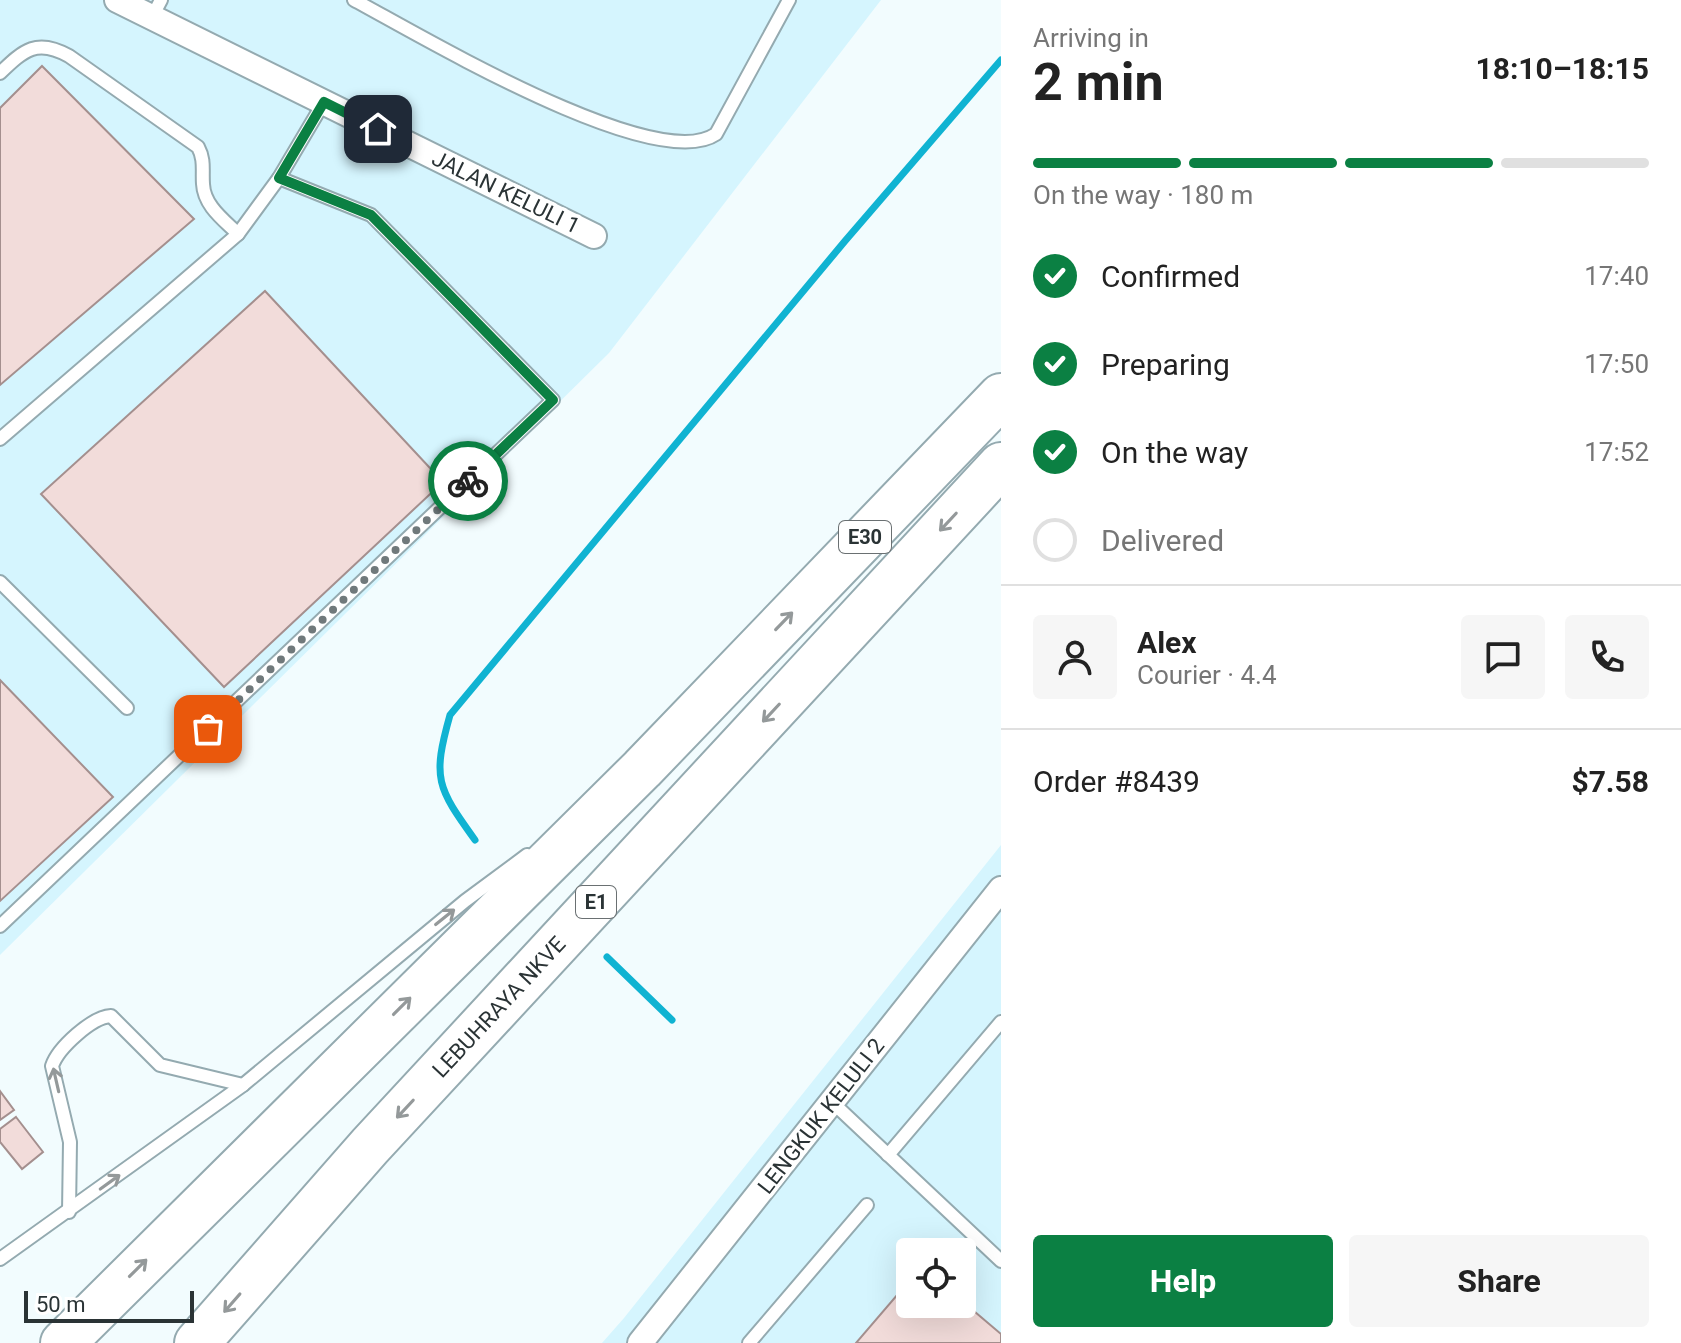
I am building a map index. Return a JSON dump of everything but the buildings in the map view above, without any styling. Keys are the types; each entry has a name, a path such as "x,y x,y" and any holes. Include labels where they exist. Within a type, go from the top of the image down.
{"highway":[{"name":"E30","path":"642,769 1001,396"},
{"name":"LEBUHRAYA NKVE","path":"197,1343 381,1135 1001,465"},
{"path":"63,1343 642,769"}],"street":[{"name":"JALAN KELULI 1","path":"117,0 156,9 324,102 594,236"},
{"name":"LENGKUK KELULI 2","path":"640,1343 1001,889"}],"lane":[{"path":"354,0 569,113 669,142 690,144 704,142 716,134 789,0"},
{"path":"0,73 26,48 34,45 56,48 69,56 198,147 204,161 204,193 210,206 238,234"},
{"path":"0,439 238,234 279,178 324,102"},
{"path":"0,926 553,400 371,215 279,178"},
{"path":"0,582 127,708"},
{"path":"566,825 642,769"},
{"path":"0,1259 243,1085 465,901 541,844"},
{"path":"69,1212 70,1142 52,1066 56,1056 101,1016 111,1016 160,1065 243,1085"},
{"path":"888,1155 1001,1022"},
{"path":"832,1102 1001,1261"},
{"path":"749,1343 867,1205"}],"shaded area":[{"path":"0,0 881,0 609,353 0,955"},
{"path":"1001,845 1001,1343 602,1343 624,1318"}],"waterway":[{"path":"475,840 453,807 442,782 441,754 450,715 845,241 1001,60"},
{"path":"607,957 672,1020"}],"way so far":[{"path":"208,729 468,481"}],"route":[{"path":"378,129 324,102 279,178 371,215 553,400 468,481"}]}
